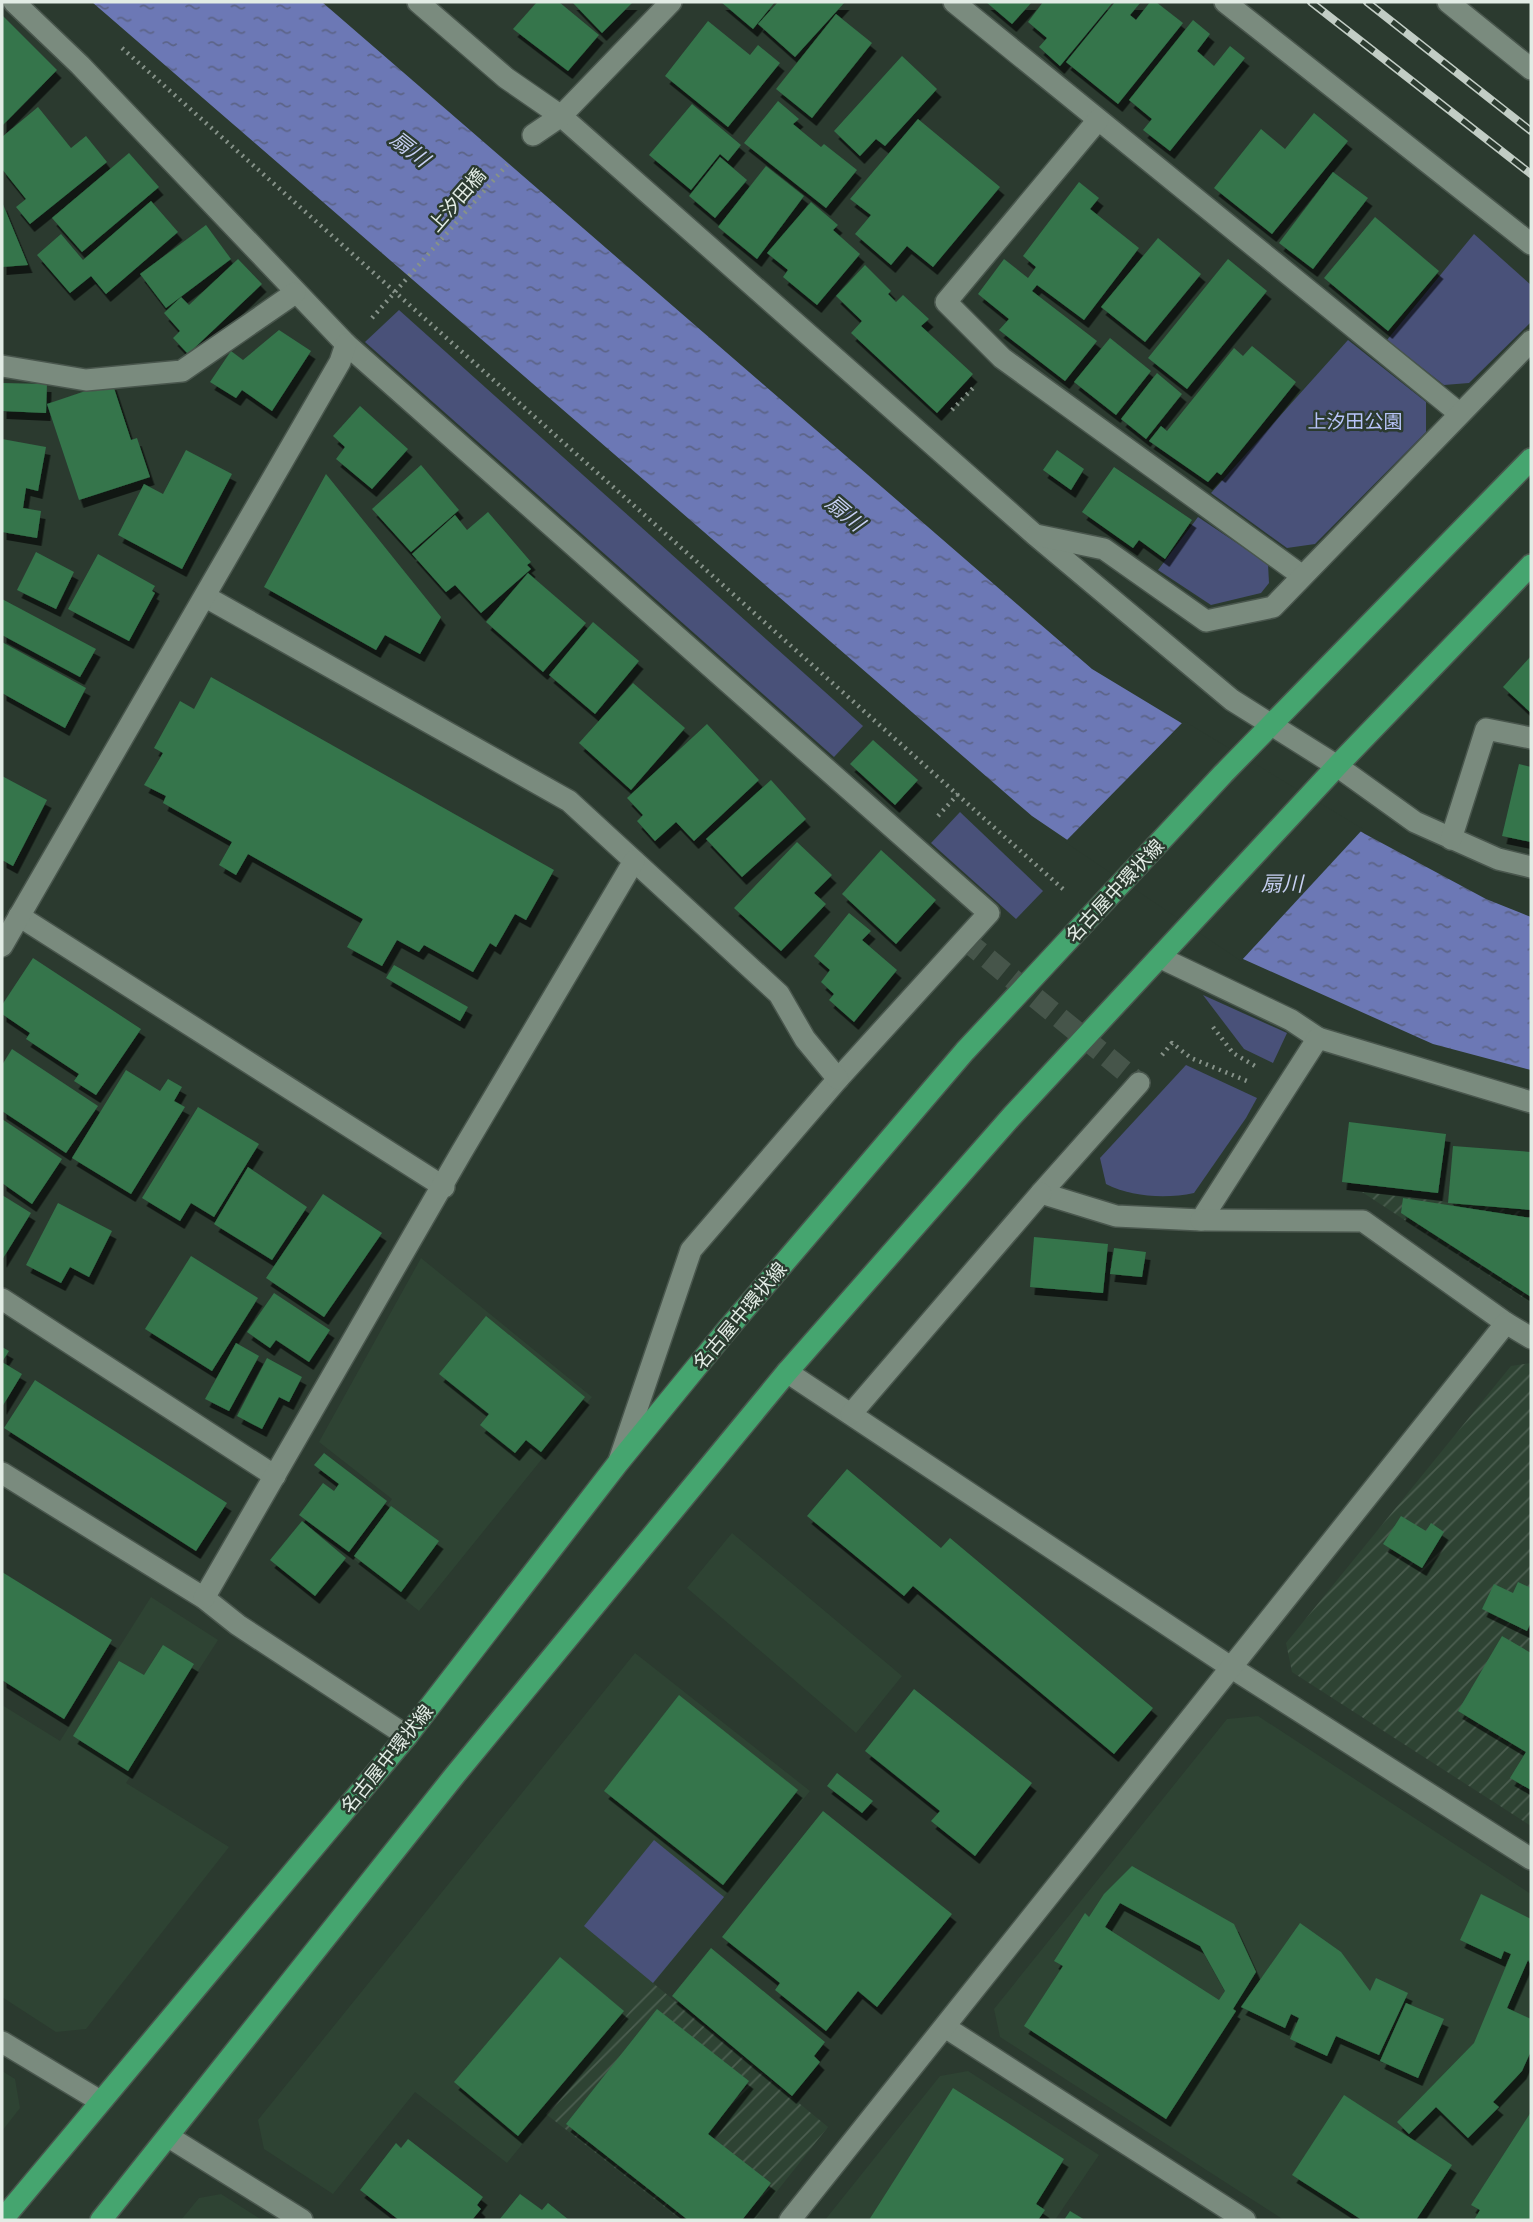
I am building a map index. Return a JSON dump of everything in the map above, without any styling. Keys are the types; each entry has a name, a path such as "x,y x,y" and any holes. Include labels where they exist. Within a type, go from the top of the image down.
{"main road":[{"name":"名古屋中環状線","path":"2,2220 407,1736 618,1463 965,1051 1250,747 1531,459"},
{"path":"101,2220 455,1774 787,1372 1012,1116 1337,766 1531,565"}],"street":[{"path":"13,2 80,65 346,344 989,913 838,1079 691,1250 618,1463"},
{"path":"418,2 506,78 561,116 1034,534 1232,700 1337,766 1415,822 1499,859 1531,867"},
{"path":"533,135 561,116 671,2"},
{"path":"954,2 1458,414"},
{"path":"1225,2 1531,244"},
{"path":"1448,2 1531,69"},
{"path":"1098,120 946,302 1002,358 1301,575"},
{"path":"2,366 86,380 182,371 295,293"},
{"path":"1034,534 1104,549 1206,621 1273,607 1301,575 1531,341"},
{"path":"2,946 206,597 340,362 346,344"},
{"path":"206,597 569,801 779,995 804,1039 838,1079"},
{"path":"1451,839 1486,729 1531,738"},
{"path":"204,1598 221,1563 275,1476 635,861"},
{"path":"19,916 444,1186"},
{"path":"1167,952 1292,1020 1318,1038 1531,1102"},
{"path":"1200,1220 1318,1038"},
{"path":"851,1415 1139,1083"},
{"path":"1041,1193 1116,1216 1200,1220 1363,1221 1531,1338"},
{"path":"2,1300 275,1476"},
{"path":"790,2220 1506,1322"},
{"path":"787,1372 1232,1668 1531,1859"},
{"path":"2,1473 204,1598 238,1625 407,1736"},
{"path":"945,2027 1245,2220"},
{"path":"2,2042 100,2101"},
{"path":"169,2137 302,2220"}],"path":[{"path":"120,46 1035,862"},
{"name":"上汐田橋","path":"397,293 533,135"},
{"path":"924,438 1002,358"},
{"path":"1191,1058 1248,1082 1256,1067 1233,1053 1208,1021"}],"shaded area":[{"path":"1362,1192 1531,1212 1531,1303"},
{"path":"421,1258 592,1397 419,1611 350,1556 392,1499 319,1442"},
{"path":"1531,1363 1531,1826 1292,1672 1286,1643 1511,1366"},
{"path":"732,1533 902,1676 856,1733 687,1588"},
{"path":"151,1597 218,1640 126,1783 229,1847 86,2029 56,2032 2,1997 2,1705 60,1741"},
{"path":"635,1653 810,1791 507,2163 415,2092 333,2194 264,2149 258,2120"},
{"path":"1258,1716 1531,1894 1531,2220 1284,2220 1000,2037 994,2009 1227,1719"},
{"path":"653,1983 828,2127 754,2220 681,2220 546,2114"},
{"path":"2,2071 15,2079 20,2108 2,2131"},
{"path":"968,2071 1099,2155 1055,2220 825,2220 940,2076"},
{"path":"221,2194 262,2220 181,2220 199,2198"}],"green space":[{"name":"上汐田公園","path":"1474,234 1531,285 1531,322 1469,383 1444,385 1387,340"},
{"path":"399,310 863,726 834,757 365,342"},
{"name":"上汐田公園","path":"1348,340 1426,402 1426,432 1315,544 1287,548 1211,493"},
{"path":"1198,517 1268,564 1269,583 1261,593 1211,605 1158,570"},
{"path":"960,812 1043,891 1016,919 931,843"},
{"path":"1203,995 1287,1033 1273,1063 1244,1049"},
{"path":"1186,1065 1257,1098 1246,1118 1194,1193 1149,1196 1126,1192 1106,1184 1100,1158"},
{"path":"654,1840 724,1897 653,1983 584,1926"}],"water":[{"name":"扇川","path":"92,2 322,2 1092,669 1365,834 1486,899 1531,917 1531,1070 1433,1044 1243,959 1032,816"}],"pier":[{"path":"1184,721 1363,829 1241,961 1065,842"}],"building":[{"path":"537,2 559,2 599,35 568,71 513,29"},
{"path":"572,2 633,2 602,33"},
{"path":"721,2 775,2 753,29"},
{"path":"778,2 845,2 795,57 758,24"},
{"path":"986,2 1032,2 1012,24"},
{"path":"1043,2 1113,2 1060,66 1039,47 1047,38 1028,22"},
{"path":"1115,2 1141,2 1130,15 1136,20 1150,2 1156,2 1183,23 1118,104 1066,62"},
{"path":"836,14 872,43 812,118 776,89"},
{"path":"2,15 57,70 2,126"},
{"path":"1193,20 1210,34 1197,51 1214,66 1230,46 1245,58 1170,151 1143,130 1152,119 1129,100"},
{"path":"708,21 750,55 758,45 780,63 728,127 665,76"},
{"path":"902,56 937,89 885,146 876,139 860,156 834,131"},
{"path":"778,101 799,119 793,124 821,147 824,144 857,170 826,208 744,143"},
{"path":"692,104 741,145 728,161 720,154 691,190 649,155"},
{"path":"38,107 71,148 86,136 107,162 30,224 16,207 26,199 2,169 2,137"},
{"path":"1314,113 1348,141 1272,234 1214,188 1261,129 1285,149"},
{"path":"918,119 1000,187 933,267 907,246 891,265 855,234 871,215 850,199"},
{"path":"129,153 159,187 82,252 52,218"},
{"path":"720,157 747,180 715,218 689,196"},
{"path":"766,166 804,196 757,259 718,227"},
{"path":"1333,172 1368,198 1313,269 1279,243"},
{"path":"1079,182 1099,198 1090,209 1139,248 1084,320 1037,285 1032,291 1097,341 1065,381 999,330 1009,319 978,294 1004,259 1028,278 1036,267 1023,256"},
{"path":"151,201 178,232 106,294 91,276 70,293 37,255 61,234 83,260"},
{"path":"2,202 28,265 2,267"},
{"path":"811,202 838,225 833,230 860,254 817,305 783,277 788,270 767,253"},
{"path":"1375,217 1439,271 1388,331 1324,278"},
{"path":"206,225 231,259 166,308 140,274"},
{"path":"1158,238 1201,274 1145,342 1101,307"},
{"path":"238,259 262,284 188,354 173,338 180,331 164,313 181,297 189,305"},
{"path":"1228,259 1267,291 1187,389 1148,358"},
{"path":"865,265 891,291 888,294 896,302 903,295 929,319 921,326 973,374 937,413 851,333 862,321 836,296"},
{"path":"279,330 311,351 272,411 242,390 236,398 210,382 231,351 243,360"},
{"path":"1110,338 1151,371 1116,415 1074,382"},
{"path":"1252,346 1296,382 1221,475 1217,472 1208,482 1149,441 1161,426 1167,431 1234,348 1243,356"},
{"path":"1157,373 1182,394 1146,439 1121,419"},
{"path":"112,382 131,440 137,438 150,477 79,500 47,404"},
{"path":"2,383 47,384 46,413 2,411"},
{"path":"360,406 408,449 372,489 336,459 345,447 333,436"},
{"path":"2,439 46,447 38,491 26,488 23,508 41,511 37,538 2,532"},
{"path":"186,450 232,474 182,569 118,535 144,484 163,494"},
{"path":"1057,450 1084,469 1071,490 1043,470"},
{"path":"421,465 459,510 411,552 372,509"},
{"path":"1114,467 1192,520 1165,559 1139,540 1133,548 1082,512"},
{"path":"326,474 441,617 420,654 385,635 376,650 264,587"},
{"path":"488,512 531,562 527,565 531,569 481,613 455,585 446,592 412,554 455,515 467,530"},
{"path":"36,552 74,572 56,609 17,590"},
{"path":"98,554 155,586 152,591 155,593 129,641 68,609"},
{"path":"528,573 586,623 543,672 486,622"},
{"path":"2,599 96,649 80,677 2,635"},
{"path":"593,622 639,661 595,714 549,675"},
{"path":"2,642 86,688 65,728 2,693"},
{"path":"1531,656 1531,713 1503,687"},
{"path":"211,677 554,870 526,920 515,914 496,947 490,943 473,972 424,945 419,952 397,940 382,966 347,947 363,919 248,854 236,875 219,865 232,842 163,803 166,796 144,785 163,753 154,748 180,701 194,709"},
{"path":"633,683 685,728 631,790 579,743"},
{"path":"707,724 759,780 694,841 676,822 655,841 637,821 643,815 627,798"},
{"path":"873,740 918,780 895,805 850,764"},
{"path":"1519,764 1531,767 1531,842 1502,836"},
{"path":"2,776 47,800 13,866 2,860"},
{"path":"771,780 806,819 742,877 706,839"},
{"path":"797,842 832,875 814,893 826,904 781,951 734,908"},
{"path":"881,850 936,900 896,944 842,894"},
{"path":"849,913 871,931 862,940 897,970 854,1022 829,1000 834,994 821,982 830,970 814,956"},
{"path":"33,958 141,1029 96,1095 74,1081 79,1074 26,1039 30,1033 2,1014 2,1005"},
{"path":"394,965 468,1007 460,1021 386,978"},
{"path":"12,1049 98,1106 66,1153 2,1111 2,1065"},
{"path":"126,1070 160,1091 168,1079 182,1087 174,1101 185,1107 131,1194 72,1158"},
{"path":"198,1107 259,1144 214,1217 191,1203 180,1221 142,1198"},
{"path":"2,1119 62,1159 32,1204 2,1183"},
{"path":"1349,1122 1446,1134 1438,1193 1342,1182"},
{"path":"1453,1146 1531,1152 1531,1210 1448,1203"},
{"path":"248,1167 307,1207 272,1260 214,1224"},
{"path":"323,1194 382,1233 324,1317 266,1278"},
{"path":"2,1195 31,1213 2,1260"},
{"path":"1403,1198 1531,1218 1531,1297 1401,1213"},
{"path":"58,1203 112,1231 89,1277 70,1267 61,1283 26,1265"},
{"path":"1034,1237 1108,1244 1103,1293 1030,1287"},
{"path":"1114,1248 1146,1252 1142,1277 1110,1274"},
{"path":"191,1256 258,1298 212,1371 145,1329"},
{"path":"274,1293 330,1330 309,1362 276,1340 270,1348 247,1332"},
{"path":"486,1316 585,1397 541,1452 526,1440 515,1453 480,1425 489,1414 439,1374"},
{"path":"236,1343 259,1356 229,1411 205,1399"},
{"path":"2,1347 9,1351 2,1362"},
{"path":"267,1358 302,1377 289,1402 279,1397 262,1429 237,1416"},
{"path":"2,1362 22,1374 2,1407"},
{"path":"35,1380 227,1503 196,1551 4,1428"},
{"path":"324,1453 387,1501 349,1552 299,1515 323,1483 334,1491 339,1484 314,1465"},
{"path":"847,1469 941,1548 950,1538 1153,1708 1114,1754 913,1586 904,1596 807,1516"},
{"path":"391,1506 439,1541 401,1592 354,1556"},
{"path":"1401,1516 1426,1531 1431,1523 1444,1532 1422,1568 1383,1544"},
{"path":"302,1521 346,1558 315,1596 270,1560"},
{"path":"2,1572 112,1640 64,1719 2,1680"},
{"path":"1518,1582 1531,1588 1531,1622 1527,1631 1482,1609 1494,1584 1513,1593"},
{"path":"1502,1636 1531,1653 1531,1790 1510,1778 1526,1752 1458,1711"},
{"path":"163,1645 194,1664 128,1771 73,1736 119,1661 144,1675"},
{"path":"914,1689 1032,1783 975,1856 931,1821 940,1811 865,1751"},
{"path":"679,1695 798,1790 723,1885 604,1791"},
{"path":"837,1773 873,1801 862,1813 827,1786"},
{"path":"823,1811 952,1914 877,2007 858,1991 826,2031 775,1990 780,1983 722,1937"},
{"path":"1132,1866 1234,1924 1256,1972 1233,2009 1236,2011 1166,2119 1024,2026 1063,1966 1054,1961 1085,1913 1089,1917 1104,1894","holes":["1120,1903 1200,1946 1225,1991 1219,2000 1105,1927"]},
{"path":"1481,1894 1531,1919 1531,1965 1528,1960 1507,2008 1531,2019 1531,2051 1522,2071 1493,2102 1499,2107 1468,2138 1436,2107 1409,2134 1397,2122 1474,2043 1511,1954 1504,1951 1501,1959 1460,1940"},
{"path":"1300,1923 1341,1952 1370,1991 1376,1978 1408,1993 1379,2055 1336,2036 1327,2056 1290,2039 1299,2018 1291,2014 1285,2028 1241,2007"},
{"path":"711,1948 825,2042 814,2056 820,2062 792,2096 672,1996"},
{"path":"560,1957 624,2011 518,2136 454,2082"},
{"path":"1406,2003 1444,2019 1418,2078 1380,2061"},
{"path":"657,2009 749,2081 708,2134 771,2183 742,2220 688,2220 566,2124"},
{"path":"953,2088 1064,2159 1036,2204 1045,2210 1038,2220 869,2220"},
{"path":"1344,2095 1452,2165 1416,2220 1362,2220 1292,2175"},
{"path":"1531,2112 1531,2220 1474,2220 1480,2210 1471,2205"},
{"path":"408,2139 483,2197 477,2205 481,2209 472,2220 399,2220 360,2190 396,2143 401,2148"},
{"path":"520,2194 542,2210 548,2203 569,2220 499,2220"},
{"path":"1070,2211 1085,2220 1064,2220"}],"tunnel":[{"path":"964,939 1139,1083"}],"railway":[{"path":"1311,2 1531,174"},
{"path":"1367,2 1531,131"}]}
